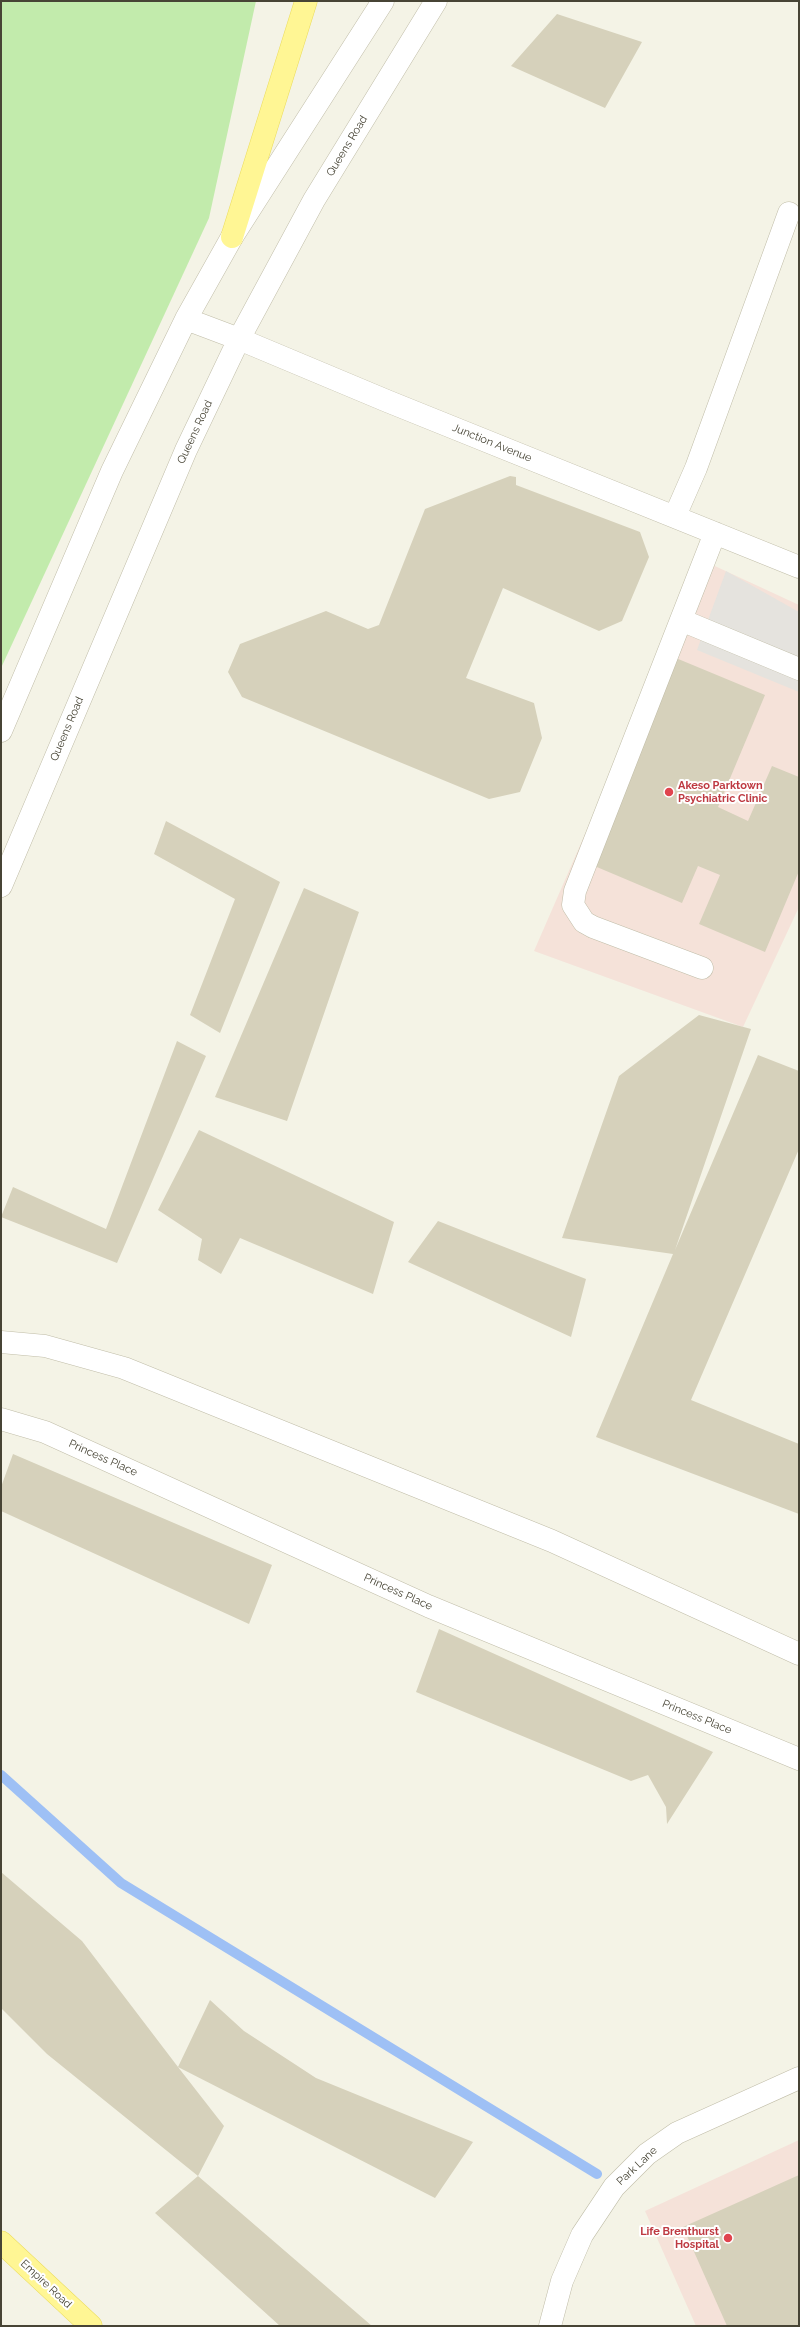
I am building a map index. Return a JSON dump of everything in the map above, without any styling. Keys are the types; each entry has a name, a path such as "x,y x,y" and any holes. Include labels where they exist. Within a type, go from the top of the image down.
{"main road":[{"path":"232,237 306,1"},
{"name":"Empire Road","path":"1,2242 90,2326"}],"street":[{"path":"1,731 112,472 186,320 232,237 383,1"},
{"name":"Queens Road","path":"1,886 186,450 239,339 314,200 436,1"},
{"path":"675,516 696,468 789,213"},
{"name":"Junction Avenue","path":"186,320 239,339 387,401 799,567"},
{"path":"702,968 592,927 584,922 573,905 575,891 715,533"},
{"path":"681,620 799,669"},
{"path":"1,1342 45,1346 124,1368 552,1541 799,1654"},
{"name":"Princess Place","path":"1,1419 46,1432 428,1606 799,1759"},
{"name":"Park Lane","path":"550,2326 562,2281 582,2234 614,2187 646,2154 677,2133 799,2078"}],"shaded area":[{"path":"704,561 799,605 799,907 743,1027 534,951"},
{"path":"726,571 799,612 799,692 697,650"},
{"name":"Life Brenthurst Hospital","path":"799,2140 799,2326 696,2326 645,2211"}],"green space":[{"path":"1,1 256,1 209,218 1,668"}],"building":[{"path":"557,14 642,42 605,108 511,66"},
{"path":"510,476 516,477 516,485 640,532 649,557 622,621 599,631 503,588 466,678 534,703 542,738 520,792 489,799 242,697 228,672 240,644 326,611 368,629 379,625 425,509"},
{"name":"Akeso Parktown Psychiatric Clinic","path":"671,656 765,695 718,807 748,821 772,766 799,777 799,871 765,952 699,924 720,875 698,866 682,903 585,862"},
{"path":"166,821 280,882 220,1033 190,1015 235,899 154,854"},
{"path":"304,888 359,912 287,1121 215,1097"},
{"path":"699,1015 751,1029 675,1250 758,1055 799,1071 799,1149 691,1400 799,1444 799,1514 596,1437 673,1254 562,1238 619,1076"},
{"path":"177,1041 206,1056 117,1263 1,1217 13,1187 106,1229"},
{"path":"199,1130 394,1222 373,1294 240,1238 221,1274 198,1260 202,1239 158,1210"},
{"path":"438,1221 586,1279 571,1337 408,1262"},
{"path":"13,1454 272,1565 249,1624 1,1511 1,1487"},
{"path":"439,1629 713,1752 667,1824 666,1807 648,1775 631,1781 416,1692"},
{"path":"1,1872 82,1941 224,2126 198,2176 47,2054 1,2008"},
{"path":"210,2000 244,2031 316,2078 473,2142 435,2198 178,2067"},
{"name":"Life Brenthurst Hospital","path":"799,2175 799,2326 727,2326 683,2227"},
{"path":"198,2176 372,2326 280,2326 155,2213"}],"waterway":[{"path":"1,1775 121,1883 597,2174"}],"place":[{"name":"Akeso Parktown Psychiatric Clinic","path":"669,792"},
{"name":"Life Brenthurst Hospital","path":"728,2238"}]}
